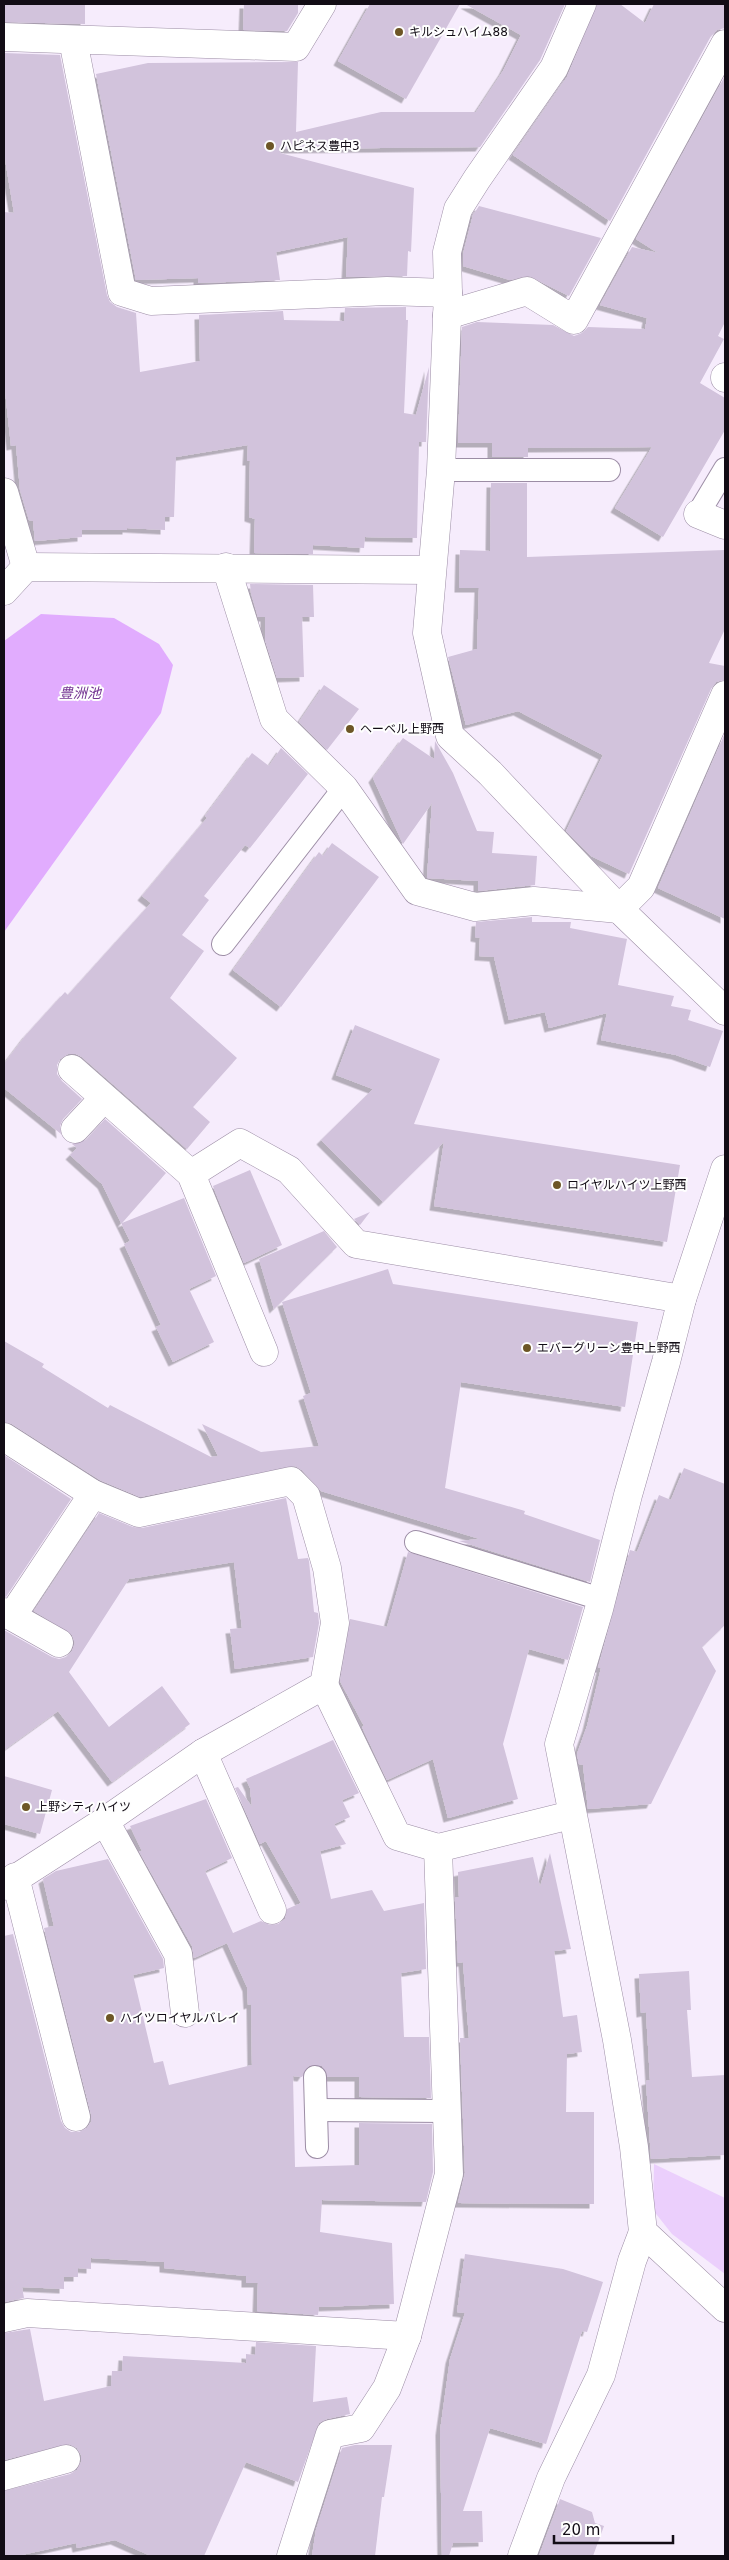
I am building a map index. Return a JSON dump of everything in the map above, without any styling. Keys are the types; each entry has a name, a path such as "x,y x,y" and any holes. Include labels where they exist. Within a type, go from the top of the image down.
{"street":[{"path":"4,38 296,46 322,4"},
{"path":"582,4 554,68 458,209 447,252 448,304 441,470 427,633 450,736 490,773 619,909 725,1011"},
{"path":"73,40 122,292 151,301 387,292 448,304 527,291 574,320 725,44"},
{"path":"4,492 26,567"},
{"path":"698,514 725,525"},
{"path":"4,591 26,567 431,570"},
{"path":"226,567 274,719 344,788 417,890 474,908 534,902 619,909 641,887 725,695"},
{"path":"72,1069 103,1099 191,1174 264,1352"},
{"path":"75,1129 103,1099"},
{"path":"191,1174 240,1143 289,1170 356,1244 682,1299"},
{"path":"522,2556 551,2478 601,2375 632,2261 643,2232 634,2147 617,2040 571,1814 559,1744 602,1598 682,1299 725,1169"},
{"path":"4,1437 93,1494 139,1513 291,1481 306,1496 328,1577 335,1623 324,1685 397,1836 438,1848 571,1814"},
{"path":"59,1643 8,1614 93,1494"},
{"path":"76,2117 9,1881 105,1821 204,1753 324,1685"},
{"path":"204,1753 272,1910"},
{"path":"105,1821 178,1954 185,2013"},
{"path":"291,2556 330,2434 361,2428 387,2388 407,2336 448,2174 438,1848"},
{"path":"643,2232 725,2308"},
{"path":"4,2318 27,2313 407,2336"},
{"path":"4,2476 66,2459"}],"lane":[{"path":"698,514 725,469"},
{"path":"441,470 609,470"},
{"path":"223,944 344,788"},
{"path":"416,1542 602,1598"},
{"path":"315,2077 317,2147"},
{"path":"317,2110 446,2111"}],"shaded area":[{"path":"654,2164 725,2198 725,2274 672,2234 653,2210"}],"water":[{"name":"豊洲池","path":"41,614 114,618 159,644 173,665 161,713 4,932 4,641"}],"building":[{"path":"4,4 85,4 85,24 4,22"},
{"path":"244,4 298,4 298,13 287,31 243,30"},
{"name":"キルシュハイム88","path":"370,4 460,4 406,99 338,61"},
{"path":"465,4 565,4 540,60 480,147 281,149 280,153 414,188 411,252 408,251 407,276 346,277 348,237 276,252 280,280 198,283 198,278 136,280 96,74 148,63 298,62 296,132 381,112 476,112 503,71 521,35"},
{"path":"597,4 620,4 645,23 654,4 725,4 725,28 717,30 711,36 610,221 513,155 567,77"},
{"path":"4,53 60,55 107,295 110,302 117,307 136,313 140,372 200,361 199,315 283,311 284,320 344,321 345,308 406,307 406,320 408,320 404,413 416,415 429,367 426,442 419,442 417,538 365,537 364,548 313,545 313,554 254,553 255,519 249,517 250,461 247,461 248,445 176,457 174,517 165,517 165,530 127,528 127,530 82,530 82,537 35,541 33,521 29,520 20,490 16,445 11,446 4,381 4,212 14,213 4,153"},
{"path":"725,76 725,322 718,336 724,339 700,383 725,398 725,430 663,537 615,508 652,447 528,448 528,457 492,457 492,443 458,443 462,327 477,322 553,325 574,336 582,333 588,327 645,329 647,318 600,305 632,247 658,253 636,239"},
{"path":"479,206 601,238 569,296 529,276 510,280 463,266 463,254 473,215"},
{"path":"491,483 527,483 527,557 725,550 725,629 709,663 725,666 725,680 716,682 711,689 629,874 591,856 566,831 603,755 518,711 466,725 448,657 477,649 479,588 459,588 460,550 490,551"},
{"path":"250,584 313,585 314,617 302,617 304,677 277,678 265,640 265,617 258,617"},
{"path":"324,685 359,709 327,750 299,722"},
{"path":"725,733 725,919 658,888"},
{"path":"403,738 434,759 435,741 453,773 477,831 494,832 492,853 537,856 535,885 478,891 478,881 427,878 432,803 403,844 373,778"},
{"path":"281,748 308,774 250,848 245,845 204,896 209,900 182,935 204,951 170,998 237,1058 193,1107 210,1122 187,1149 82,1057 76,1054 68,1054 60,1059 57,1065 57,1074 82,1099 63,1119 60,1126 61,1134 4,1088 4,1064 26,1035 65,992 68,995 151,903 142,896 207,818 205,816 252,753 269,766"},
{"path":"332,843 379,877 281,1007 233,970 319,852 323,856"},
{"path":"532,917 532,922 571,922 570,928 627,939 618,985 674,996 671,1006 691,1010 688,1020 723,1031 710,1067 676,1055 601,1040 607,1013 549,1028 545,1012 509,1020 494,957 479,956 480,938 475,937 476,922"},
{"name":"ロイヤルハイツ上野西","path":"355,1025 440,1059 414,1124 680,1165 667,1242 434,1206 444,1142 383,1202 321,1140 373,1089 336,1075"},
{"path":"105,1119 166,1173 122,1223 184,1198 216,1276 189,1289 214,1342 173,1362 156,1327 161,1325 124,1244 130,1241 102,1184 70,1155 77,1148 72,1144 86,1140"},
{"path":"250,1170 282,1245 244,1263 213,1186"},
{"path":"370,1212 360,1225 354,1219"},
{"path":"324,1231 337,1247 274,1309 259,1259"},
{"path":"388,1269 393,1284 638,1322 625,1407 461,1382 445,1488 525,1511 524,1514 600,1540 590,1582 459,1541 480,1539 321,1491 302,1470 295,1466 140,1497 100,1480 12,1424 4,1422 4,1341 44,1364 42,1367 108,1408 110,1405 211,1457 218,1456 202,1424 261,1452 319,1446 303,1396 311,1393 282,1302"},
{"path":"4,1455 71,1499 6,1597 4,1596"},
{"path":"684,1468 725,1484 725,1625 702,1647 716,1671 651,1804 588,1809 583,1765 579,1764 577,1754 587,1726 601,1668 598,1668 630,1550 637,1552 659,1495 671,1500"},
{"path":"286,1498 298,1559 308,1558 309,1561 314,1612 318,1613 319,1623 313,1657 235,1669 230,1629 242,1628 234,1562 129,1579 69,1672 109,1727 162,1686 190,1724 112,1782 58,1711 4,1750 4,1630 52,1657 59,1659 66,1657 72,1651 75,1643 72,1635 34,1611 99,1513 133,1527 142,1528"},
{"path":"408,1552 583,1607 568,1660 529,1649 503,1744 518,1799 448,1818 433,1759 387,1780 362,1727 364,1726 340,1681 350,1619 387,1627"},
{"path":"333,1740 359,1793 342,1800 350,1817 334,1824 346,1844 320,1851 331,1899 372,1890 384,1911 424,1903 426,1969 401,1973 404,2037 429,2037 431,2098 359,2097 359,2077 328,2077 322,2066 309,2066 302,2077 293,2076 295,2167 359,2165 359,2123 432,2124 433,2172 426,2202 322,2200 320,2232 392,2243 394,2304 319,2307 318,2315 257,2311 258,2283 246,2283 246,2276 164,2268 164,2262 91,2258 91,2269 78,2268 78,2277 64,2277 64,2289 22,2287 24,2298 4,2302 4,1936 13,1934 61,2121 65,2128 71,2132 79,2132 87,2128 91,2122 91,2114 44,1928 54,1926 43,1879 56,1871 108,1859 163,1959 164,1968 133,1975 154,2063 163,2061 169,2085 252,2065 251,2004 248,2005 247,1987 227,1943 194,1958 192,1946 139,1851 142,1851 130,1826 206,1799 232,1858 205,1871 233,1933 261,1921 270,1925 278,1924 285,1919 287,1909 301,1903 266,1841 260,1844 235,1788 238,1787 252,1807 250,1788 246,1779"},
{"name":"上野シティハイツ","path":"4,1776 52,1790 40,1834 4,1824"},
{"path":"550,1853 571,1949 554,1951 563,2017 577,2015 582,2052 567,2054 566,2112 594,2112 594,2204 458,2203 465,2173 460,2038 469,2038 463,1962 458,1963 455,1898 459,1897 458,1872 533,1857 540,1887"},
{"path":"689,1971 691,2010 687,2010 692,2077 725,2075 725,2155 651,2159 646,2081 650,2080 646,2012 641,2013 639,1974"},
{"path":"465,2254 563,2269 603,2282 587,2332 582,2331 546,2444 490,2428 463,2511 482,2511 483,2542 453,2543 449,2556 442,2556 440,2431 450,2359 465,2313 457,2312"},
{"path":"30,2329 44,2401 111,2386 112,2371 122,2371 123,2356 246,2363 246,2354 255,2355 256,2342 316,2346 313,2402 347,2397 350,2414 327,2419 319,2423 298,2482 246,2462 204,2556 151,2556 115,2540 77,2548 76,2543 17,2556 4,2556 4,2491 70,2474 77,2470 81,2462 81,2455 77,2448 69,2444 4,2460 4,2333"},
{"path":"355,2445 392,2445 384,2497 382,2497 375,2556 312,2556 316,2530 342,2448"},
{"path":"560,2499 592,2512 595,2523 604,2526 593,2556 539,2556"}],"place":[{"name":"キルシュハイム88","path":"399,32"},
{"name":"ハピネス豊中3","path":"270,146"},
{"name":"ヘーベル上野西","path":"350,729"},
{"name":"ロイヤルハイツ上野西","path":"557,1185"},
{"name":"エバーグリーン豊中上野西","path":"527,1348"},
{"name":"上野シティハイツ","path":"26,1807"},
{"name":"ハイツロイヤルバレイ","path":"110,2018"}]}
